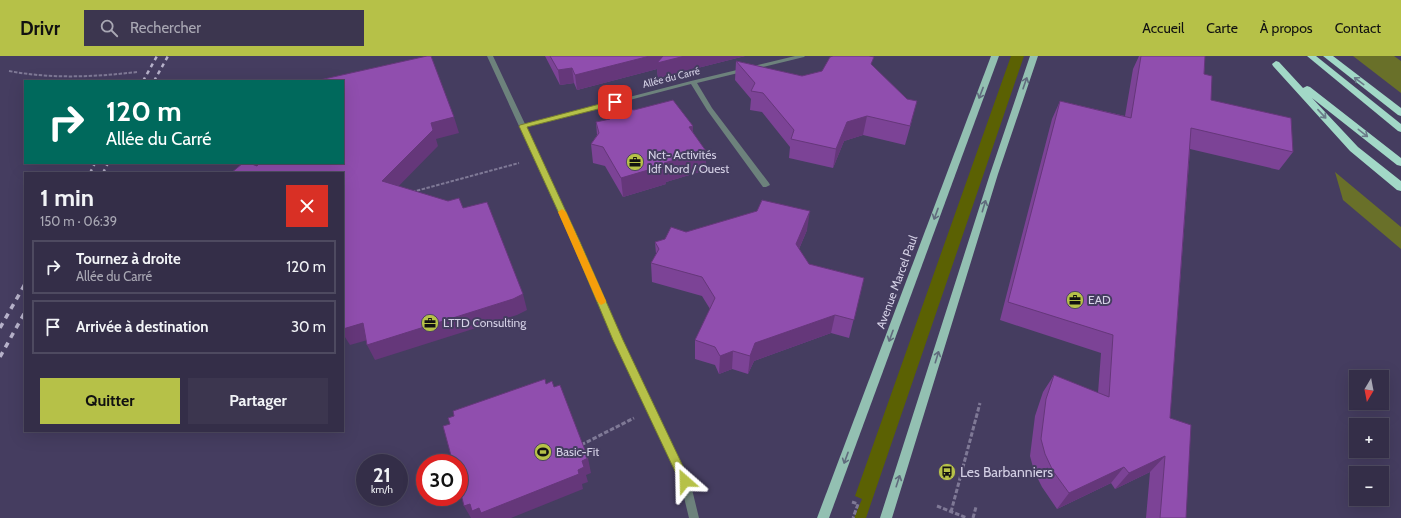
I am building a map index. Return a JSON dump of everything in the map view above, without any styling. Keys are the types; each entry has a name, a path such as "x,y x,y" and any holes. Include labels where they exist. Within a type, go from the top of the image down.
{"highway":[{"path":"1268,56 1354,149 1401,187"},
{"path":"1311,56 1401,129"},
{"path":"1326,56 1401,113"},
{"path":"1276,64 1401,163"}],"main road":[{"name":"Avenue Marcel Paul","path":"823,518 995,56"},
{"path":"886,518 994,174 1034,56"}],"street":[{"path":"490,56 537,157 618,340 653,410 685,481 694,518"},
{"name":"Allée du Carré","path":"523,126 693,82 802,56"},
{"path":"693,82 709,109 766,185"}],"path":[{"path":"9,71 34,76 65,76 137,72"},
{"path":"409,192 537,157"},
{"path":"951,512 980,403"},
{"path":"581,445 653,410"},
{"path":"937,506 967,518"},
{"path":"973,518 976,508"}],"shaded area":[{"path":"1011,56 1024,56 866,518 854,518 862,499 855,496"}],"green space":[{"path":"1353,56 1394,56 1401,61 1401,93"},
{"path":"1335,172 1401,227 1401,249 1343,200"}],"building":[{"path":"431,56 454,117 431,123 433,130 382,181 448,201 459,198 463,208 487,202 523,294 513,299 367,345 363,323 344,329 344,172 232,172 242,164 252,164 257,166 259,164 344,164 344,80 319,80"},
{"path":"550,56 650,56 575,75 572,68 558,70"},
{"path":"663,56 685,56 657,63"},
{"path":"1141,56 1205,56 1204,74 1212,76 1211,100 1291,118 1293,152 1191,128 1170,418 1191,425 1186,518 1160,518 1165,456 1129,473 1124,467 1069,493 1053,471 1045,454 1041,439 1046,399 1054,375 1109,397 1113,335 1008,302 1060,101 1131,118"},
{"path":"830,57 874,57 871,64 907,99 917,101 910,126 867,116 847,122 836,149 791,139 794,130 763,93 751,91 755,83 736,61 802,76 822,71"},
{"path":"673,100 693,126 689,127 706,151 664,163 665,165 621,178 603,147 591,144 599,133 596,122 610,119 620,107 634,110"},
{"path":"762,200 810,211 796,244 809,264 864,278 854,320 835,315 755,343 750,356 733,351 720,356 715,347 695,340 715,298 702,277 651,263 659,249 655,242 665,239 671,227 686,232 757,211"},
{"path":"545,379 546,384 552,381 554,387 560,385 588,458 582,461 584,467 578,470 579,474 481,513 479,508 472,511 470,504 468,505 468,454 451,454 443,426 450,424 448,418 454,416 453,411"}],"railway":[{"path":"144,80 157,56"},
{"path":"155,80 168,56"},
{"path":"90,172 94,164"},
{"path":"104,172 108,164"},
{"path":"0,328 24,286"},
{"path":"0,357 24,314"}],"slow traffic":[{"path":"562,212 601,301"}],"place":[{"name":"Nct- Activités Idf Nord / Ouest","path":"635,162"},
{"name":"EAD","path":"1075,300"},
{"name":"LTTD Consulting","path":"430,323"},
{"name":"Basic-Fit","path":"543,452"},
{"name":"Les Barbanniers","path":"947,472"}],"route":[{"path":"615,102 523,126 576,242 618,340 653,410 685,481"}]}
